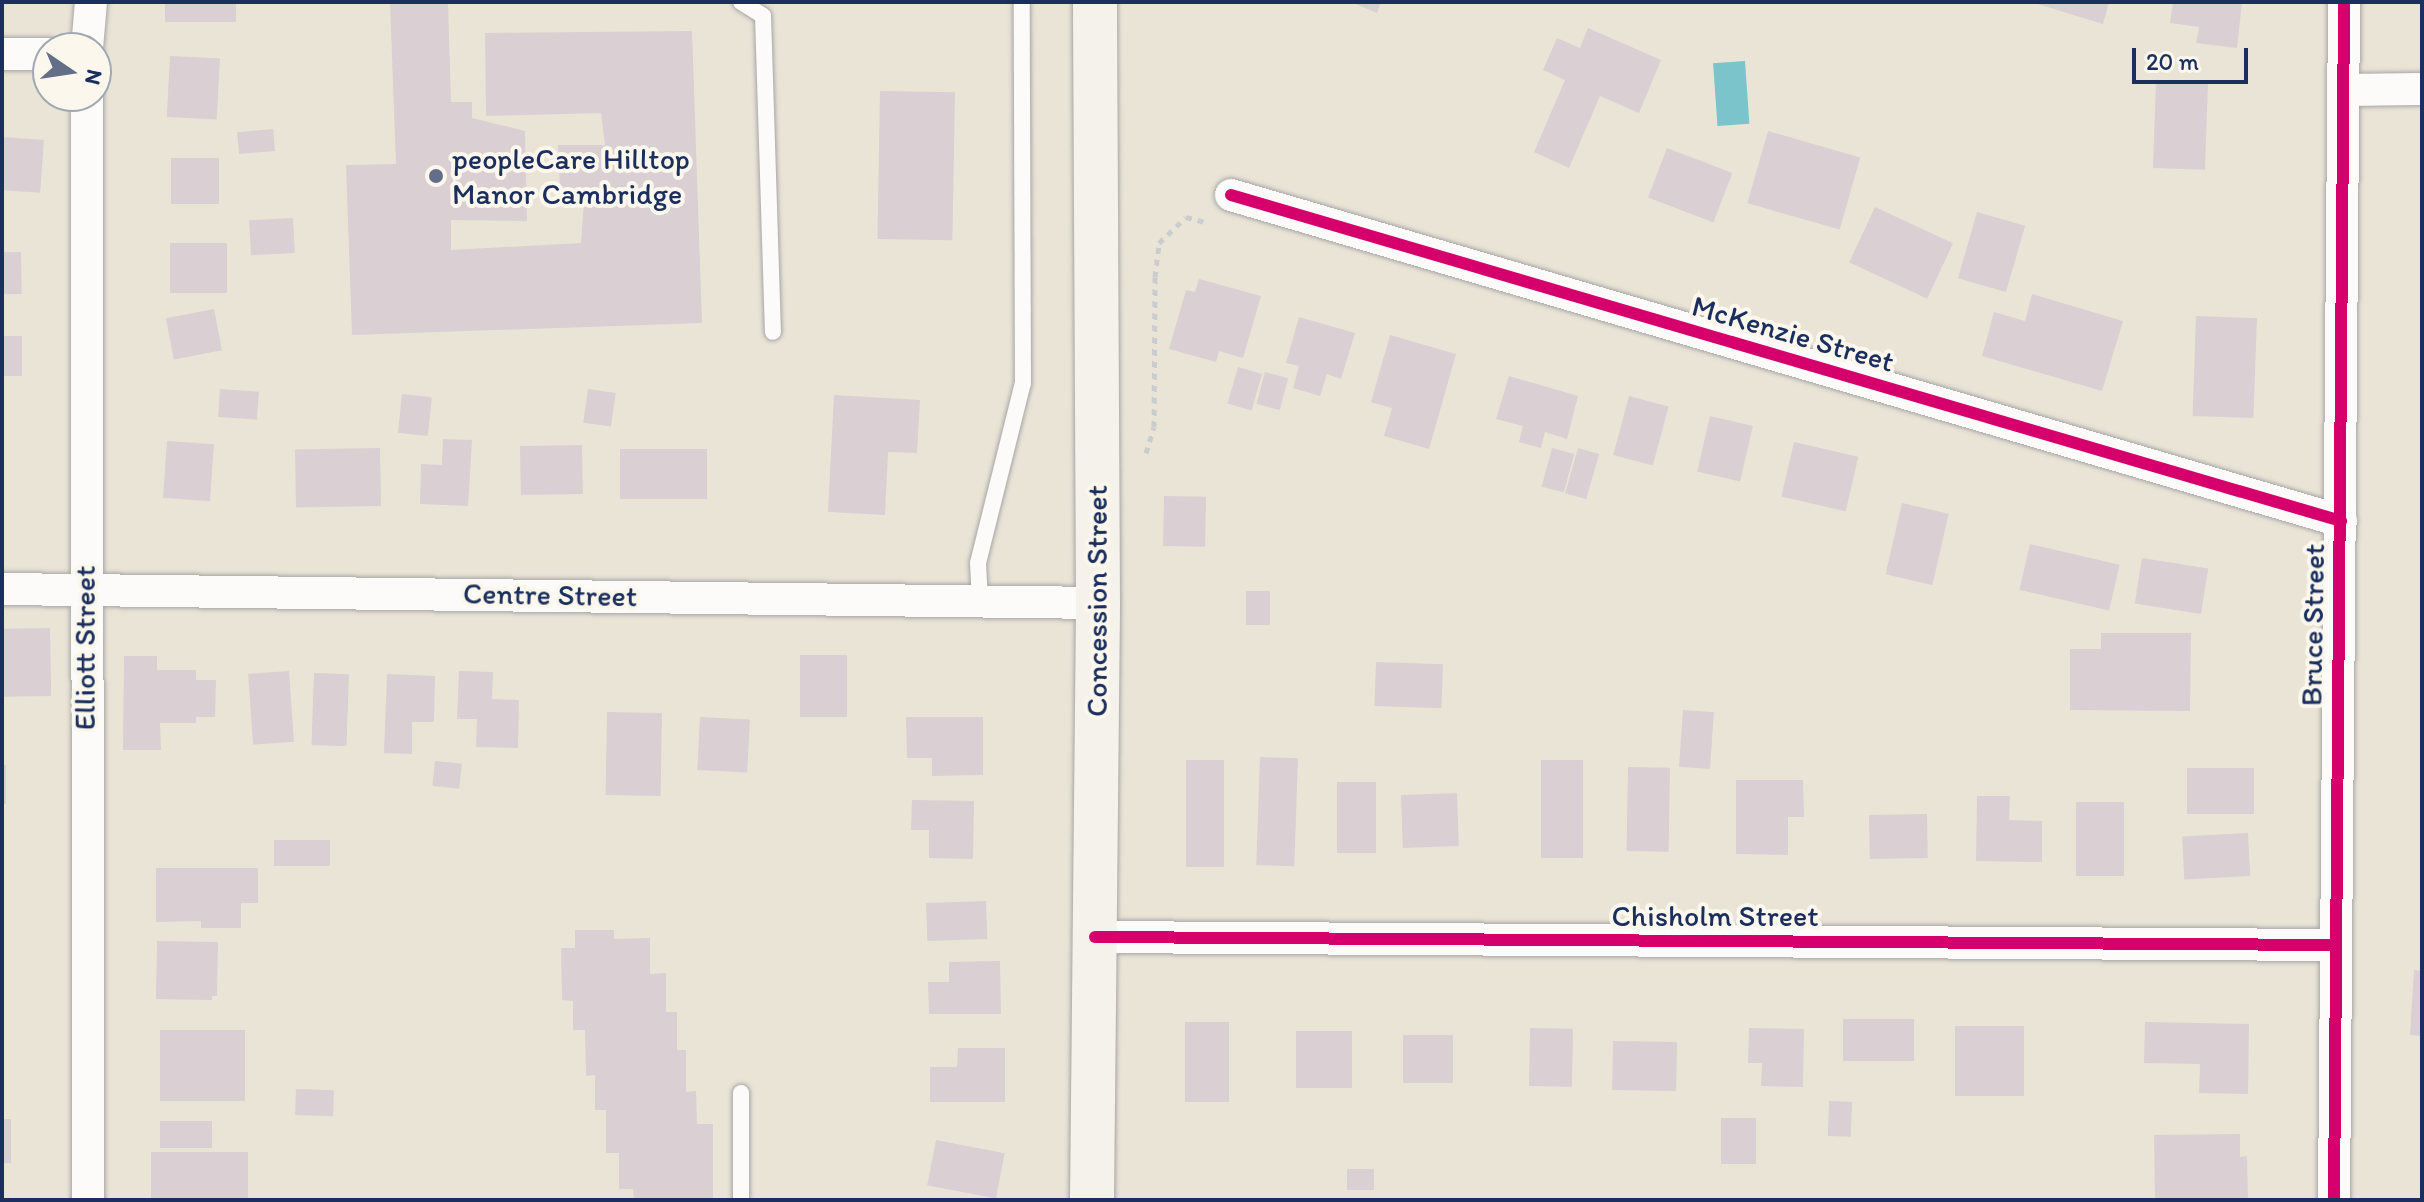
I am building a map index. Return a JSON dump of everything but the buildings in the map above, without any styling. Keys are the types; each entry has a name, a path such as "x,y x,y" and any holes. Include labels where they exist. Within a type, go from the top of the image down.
{"main road":[{"name":"Concession Street","path":"1092,1200 1098,603 1095,2"}],"street":[{"path":"88,32 91,2"},
{"name":"Bruce Street","path":"2334,1200 2344,2"},
{"path":"2,54 32,54"},
{"path":"2344,90 2422,89"},
{"name":"Elliott Street","path":"87,112 85,589 88,1200"},
{"name":"McKenzie Street","path":"1231,195 2341,521"},
{"name":"Centre Street","path":"2,589 1098,603"},
{"name":"Chisholm Street","path":"1095,937 2335,945"}],"lane":[{"path":"741,2 763,16 773,332"},
{"path":"980,601 978,563 1023,383 1022,2"},
{"path":"741,1093 741,1200"}],"path":[{"path":"1146,453 1154,427 1155,277 1159,243 1186,217 1221,226"}],"water":[{"path":"1745,61 1749,124 1717,126 1713,63"}],"cycle path":[{"path":"2334,1200 2344,2"},
{"path":"1231,195 2341,521"},
{"path":"1095,937 2335,945"}],"place":[{"name":"peopleCare Hilltop Manor Cambridge","path":"436,176"}]}
